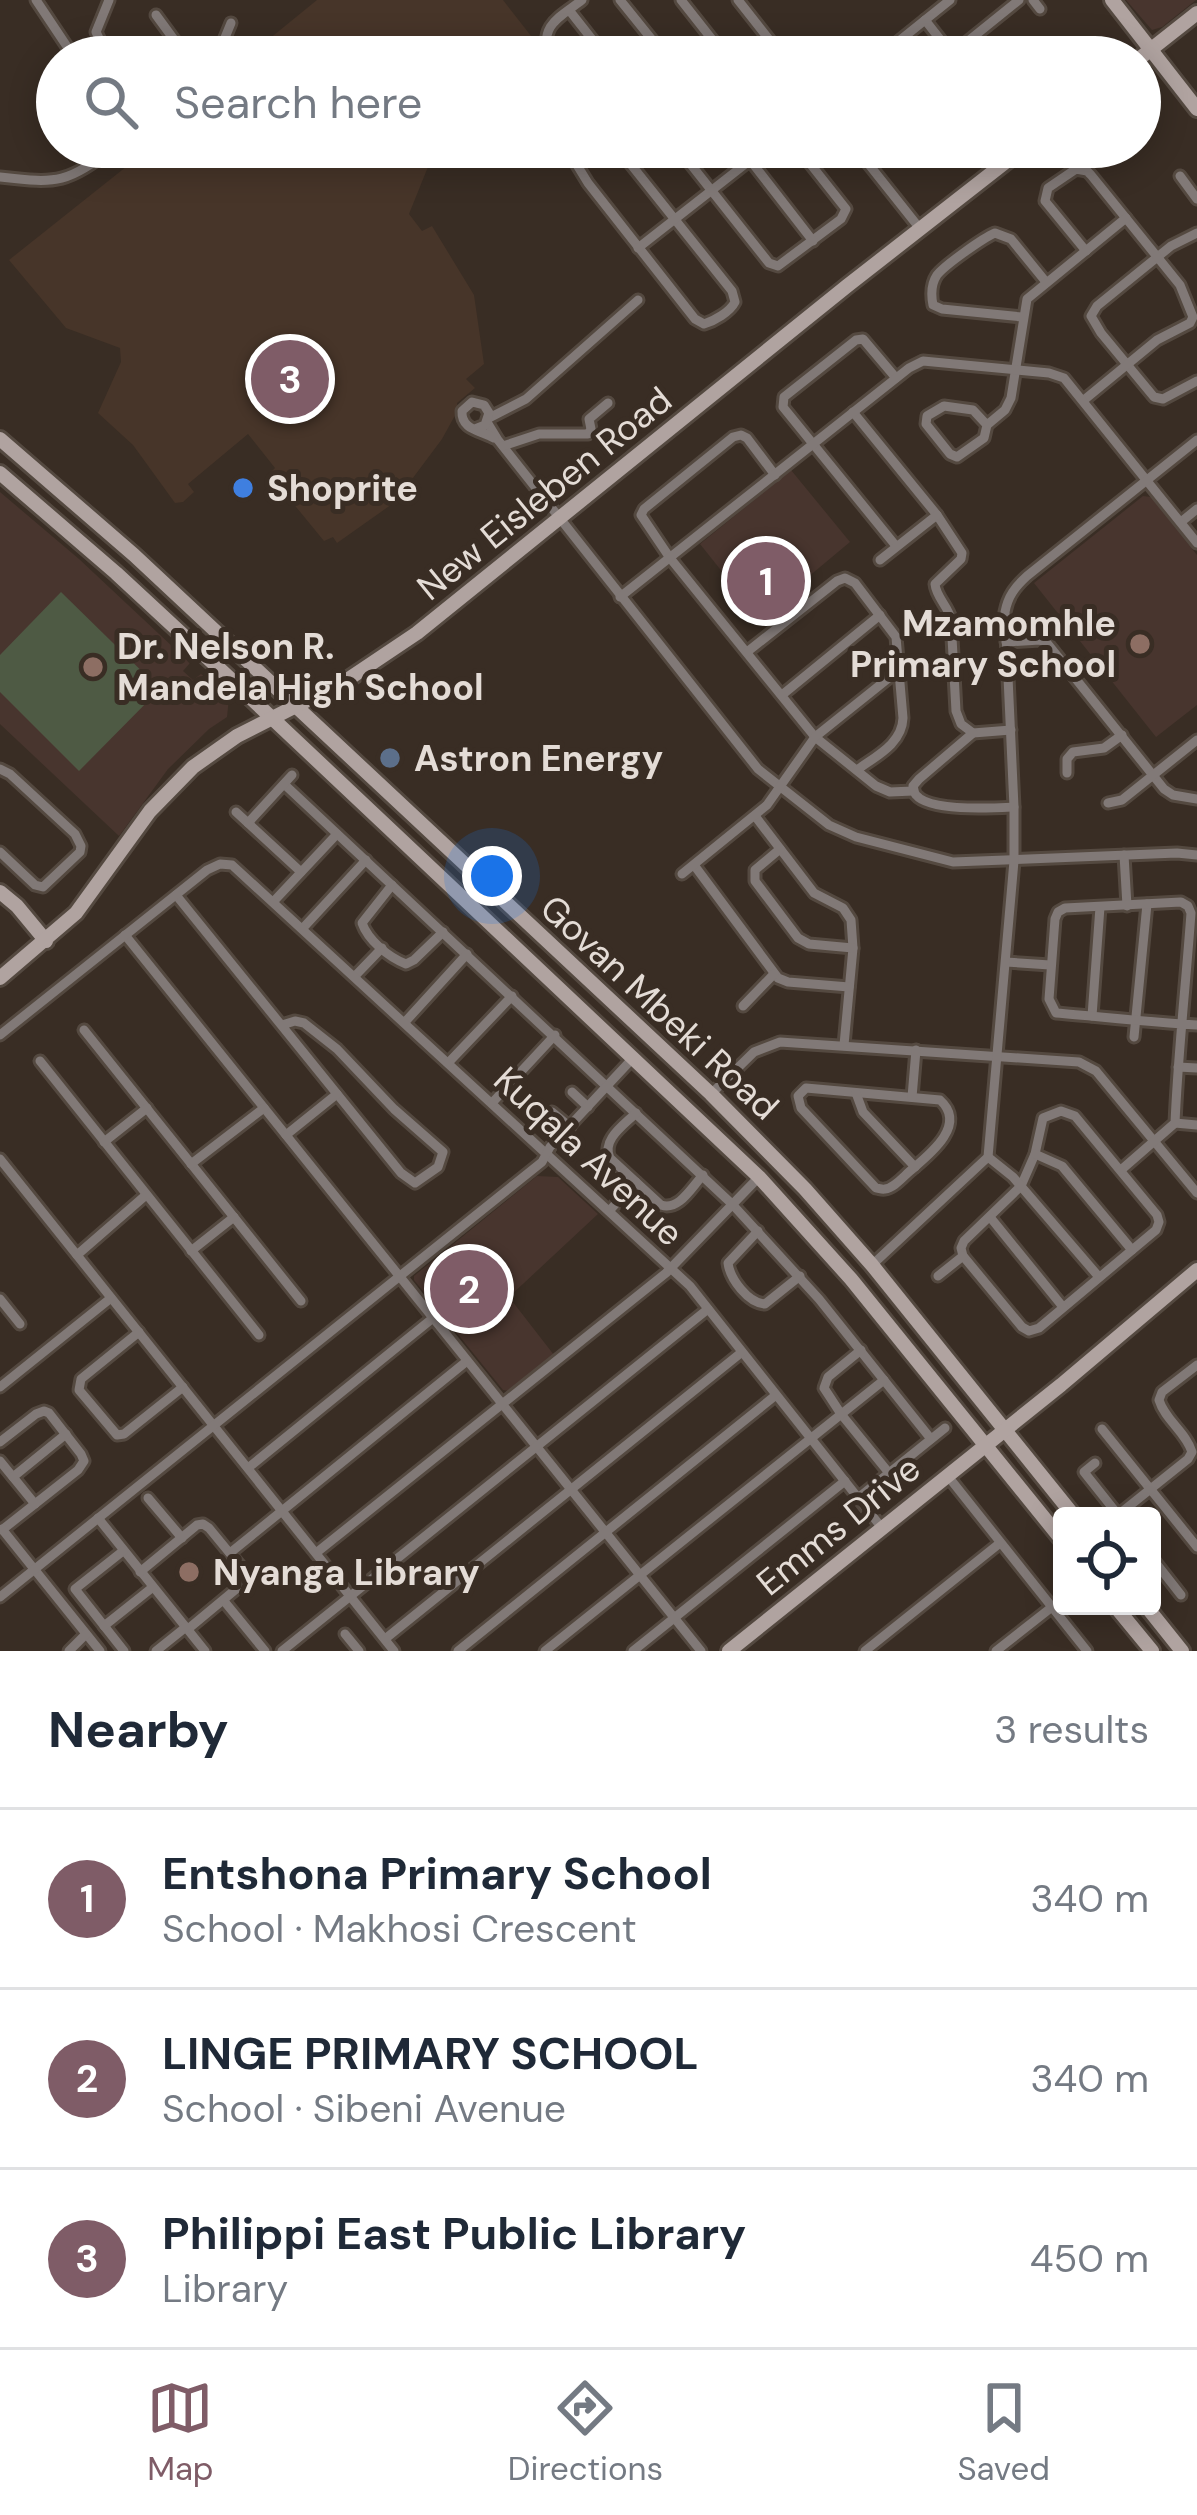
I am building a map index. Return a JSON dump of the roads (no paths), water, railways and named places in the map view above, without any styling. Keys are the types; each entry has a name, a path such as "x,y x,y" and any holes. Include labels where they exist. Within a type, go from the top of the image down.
{"main road":[{"path":"1112,0 1135,36"},
{"path":"1161,42 1197,13"},
{"path":"1161,70 1197,109"},
{"name":"New Eisleben Road","path":"0,978 76,913 163,796 193,767 237,736 347,680 417,633 999,168"},
{"name":"Govan Mbeki Road","path":"0,439 134,555 710,1094 805,1189 1067,1507"},
{"name":"Govan Mbeki Road","path":"0,473 238,686 759,1177 851,1279 1053,1529"},
{"path":"322,731 320,704 347,680"},
{"path":"237,736 250,714 238,686"},
{"path":"0,892 46,941"},
{"name":"Emms Drive","path":"729,1651 1197,1270"},
{"path":"1122,1615 1152,1651"},
{"path":"1153,1615 1182,1651"}],"street":[{"path":"36,0 60,36"},
{"path":"97,36 109,0"},
{"path":"545,36 547,29 582,0"},
{"path":"620,0 649,36"},
{"path":"681,0 709,36"},
{"path":"738,0 766,36"},
{"path":"909,36 950,0"},
{"path":"977,36 1019,0"},
{"path":"569,10 589,36"},
{"path":"157,15 172,36"},
{"path":"925,20 937,36"},
{"path":"226,36 231,23"},
{"path":"0,177 49,182 82,168"},
{"path":"579,168 697,322 707,324 732,307 732,291 634,168"},
{"path":"696,168 772,265 782,266 841,219 846,209 814,168"},
{"path":"638,248 740,168"},
{"path":"756,168 813,241"},
{"path":"872,168 921,230"},
{"path":"1084,400 1162,336 1193,317 1180,285 1087,171 1071,170 1051,185 1045,200 1086,250"},
{"path":"1180,176 1197,199"},
{"path":"987,425 973,410 944,406 927,416 926,424 957,457 984,438 987,425 1011,398 1027,299 1126,218"},
{"path":"1022,317 933,305 936,276 995,233 1011,239 1046,282"},
{"path":"1197,233 1158,257 1092,312 1095,324 1159,400 1197,381"},
{"path":"475,429 526,399 638,300"},
{"path":"896,378 863,339 856,340 783,402 896,546"},
{"path":"620,597 923,361 1060,376 1068,381 1197,543"},
{"path":"608,403 589,419 589,434 539,434 501,443 468,427 461,418 472,401 488,409 488,420 501,443 560,520 758,770 780,789 823,821 856,837 937,860 1197,855"},
{"path":"854,412 962,553 934,584 951,619 956,711 973,733"},
{"path":"775,475 747,438 734,436 641,515 814,737 884,791 914,791 920,798 961,809 1014,807"},
{"path":"872,1265 988,1157 1014,861 1007,600 1017,585 1197,440"},
{"path":"1180,522 1197,509"},
{"path":"880,560 937,515"},
{"path":"747,652 841,579 855,583 896,637 903,718 900,735 857,770"},
{"path":"782,695 880,616"},
{"path":"1006,643 1047,643 1168,793 1197,799"},
{"path":"682,874 755,816 780,789 814,737 900,669"},
{"path":"914,791 919,779 973,733 1010,730"},
{"path":"1067,773 1072,752 1104,748 1122,735"},
{"path":"1108,802 1122,800 1197,740"},
{"path":"0,769 59,819 82,846 44,887 34,885 0,853"},
{"path":"248,823 288,779 337,834 732,1204 800,1276 931,1439"},
{"path":"236,812 301,872"},
{"path":"755,816 814,892 849,915 853,948 844,1045"},
{"path":"274,901 337,834"},
{"path":"781,849 755,870 754,881 803,942 853,948"},
{"path":"1124,856 1127,906"},
{"path":"303,928 366,860"},
{"name":"Kuqala Avenue","path":"176,895 220,864 240,870 670,1268 882,1528"},
{"path":"694,865 774,974 783,981 849,987"},
{"path":"392,885 362,922 366,934 406,964 443,932"},
{"path":"702,902 714,893"},
{"path":"0,1035 176,895 404,1176 415,1183 441,1163 443,1152 337,1049 304,1023 282,1025"},
{"path":"1120,1170 1175,1123 1178,1067 1182,1024 1192,913 1181,902 1058,912 1050,965 1052,1008 1057,1012 1092,1016 1138,1019 1182,1024 1197,1025"},
{"path":"1135,1037 1148,904"},
{"path":"1092,1016 1100,907"},
{"path":"724,930 735,921"},
{"path":"125,935 700,1651"},
{"path":"355,976 382,948"},
{"path":"405,1022 467,955"},
{"path":"1006,962 1050,965"},
{"path":"743,1006 774,974"},
{"path":"798,998 801,983"},
{"path":"448,1062 512,996"},
{"path":"84,1030 301,1301"},
{"path":"492,1103 555,1036"},
{"path":"710,1094 754,1052 769,1044 801,1041 1088,1065 1197,1193"},
{"path":"912,1097 916,1050"},
{"path":"0,1597 542,1162 633,1058"},
{"path":"40,1061 259,1335"},
{"path":"1178,1067 1197,1069"},
{"path":"806,1088 856,1092 940,1100 949,1111 948,1133 890,1188 876,1188 798,1102 806,1088"},
{"path":"572,1092 588,1107"},
{"path":"856,1092 863,1112 915,1167"},
{"path":"286,1135 337,1094"},
{"path":"104,1142 147,1108"},
{"path":"191,1164 264,1108"},
{"path":"1061,1111 1075,1116 1120,1170 1157,1215 1156,1230 1039,1328 1025,1329 963,1256 962,1244 1021,1186 1043,1118 1061,1111"},
{"path":"552,1112 570,1127"},
{"path":"636,1112 606,1146 610,1158 668,1208 703,1175"},
{"path":"1175,1123 1197,1125"},
{"path":"1035,1154 1062,1166 1132,1250"},
{"path":"988,1157 1021,1186 1100,1277"},
{"path":"0,1159 394,1651"},
{"path":"316,1553 670,1268 759,1177"},
{"path":"609,1211 636,1182"},
{"path":"76,1255 146,1195"},
{"path":"191,1251 234,1217"},
{"path":"990,1217 1063,1307"},
{"path":"758,1231 728,1263 729,1272 751,1300 765,1304 800,1276"},
{"path":"938,1276 963,1256"},
{"path":"0,1387 111,1298"},
{"path":"0,1299 20,1324"},
{"path":"290,1648 708,1309"},
{"path":"248,1468 433,1318"},
{"path":"139,1332 78,1384 110,1430 117,1436 124,1434 183,1387"},
{"path":"861,1350 824,1382 825,1393 889,1473"},
{"path":"385,1639 742,1352"},
{"path":"230,1552 467,1361"},
{"path":"1130,1507 1192,1452 1159,1400 1162,1392 1197,1364"},
{"path":"545,1651 884,1380"},
{"path":"458,1651 776,1395"},
{"path":"0,1442 40,1411 49,1413 81,1454 82,1466 1,1528 100,1651"},
{"path":"858,1498 945,1428"},
{"path":"1102,1430 1197,1547"},
{"path":"13,1477 66,1434"},
{"path":"0,1461 35,1504"},
{"path":"1095,1463 1084,1472 1112,1507"},
{"path":"947,1475 1087,1651"},
{"path":"633,1651 845,1481"},
{"path":"148,1498 182,1538"},
{"path":"98,1518 205,1651"},
{"path":"140,1571 203,1524 246,1573 247,1580 224,1600 156,1651"},
{"path":"865,1651 1000,1543"},
{"path":"123,1551 75,1589 124,1651"},
{"path":"1161,1569 1181,1595"},
{"path":"104,1626 153,1587"},
{"path":"224,1600 265,1651"},
{"path":"996,1651 1052,1607"},
{"path":"69,1651 86,1634"},
{"path":"345,1634 355,1650"}],"place":[{"name":"Philippi East Public Library","path":"290,379"},
{"name":"Shoprite","path":"243,488"},
{"name":"Entshona Primary School","path":"766,581"},
{"name":"Mzamomhle Primary School","path":"1140,644"},
{"name":"Dr. Nelson R. Mandela High School","path":"93,667"},
{"name":"Astron Energy","path":"390,758"},
{"name":"LINGE PRIMARY SCHOOL","path":"469,1289"},
{"name":"Nyanga Library","path":"189,1572"}]}
